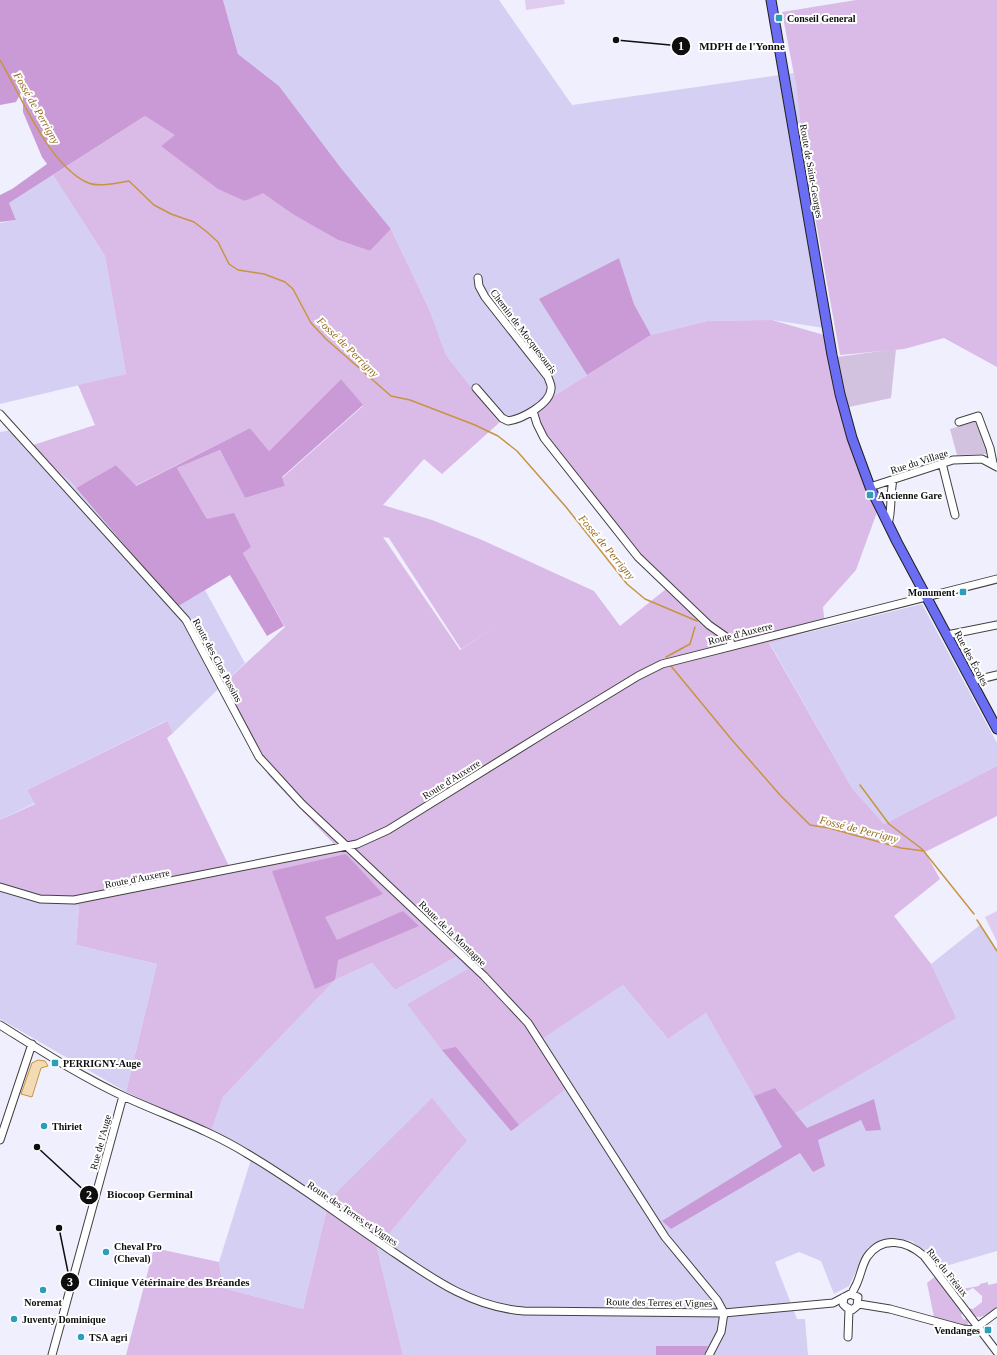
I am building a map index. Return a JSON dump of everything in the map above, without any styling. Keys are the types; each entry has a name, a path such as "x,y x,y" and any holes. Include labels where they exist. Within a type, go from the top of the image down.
{"main road":[{"name":"Route de Saint-Georges","path":"771,0 840,394 852,438 870,487"},
{"name":"Rue des Écoles","path":"870,487 997,729"}],"street":[{"name":"Chemin de Mocquesouris","path":"476,388 502,418 508,421 533,411 541,406 551,393 552,387 548,377 485,297 479,286 478,278"},
{"path":"533,411 537,424 544,438 638,557 709,625 729,639 732,646"},
{"name":"Route des Clos Pussins","path":"0,414 186,620 259,758 302,804 349,847"},
{"path":"959,422 978,416 995,465"},
{"path":"990,448 997,444"},
{"name":"Rue du Village","path":"870,487 953,460 982,458 995,465"},
{"path":"942,463 955,515"},
{"path":"887,521 889,520 891,511 890,491 893,480"},
{"name":"Route d'Auxerre","path":"0,887 40,899 74,900 349,847 366,841 388,830 647,671 669,662 997,579"},
{"path":"947,635 997,625"},
{"path":"972,681 997,675"},
{"name":"Route de la Montagne","path":"349,847 484,976 528,1022 665,1237 717,1300 724,1313"},
{"name":"Route des Terres et Vignes","path":"0,1025 74,1070 123,1096 201,1128 247,1153 423,1272 455,1292 481,1303 502,1309 524,1311 724,1313 833,1303"},
{"path":"0,1140 32,1044"},
{"name":"Rue de l'Auge","path":"52,1355 123,1096"},
{"name":"Rue du Fréaux","path":"852,1294 868,1255 877,1247 887,1244 903,1243 915,1248 924,1256 997,1352"},
{"path":"833,1303 852,1294 858,1297 859,1304"},
{"path":"844,1297 847,1308 848,1337"},
{"path":"833,1303 847,1308 856,1308 859,1304"},
{"path":"859,1304 890,1309 963,1329 973,1330 997,1312"},
{"path":"710,1355 721,1332 724,1313"}],"shaded area":[{"path":"0,0 223,0 238,54 279,86 341,168 391,229 370,251 338,240 294,215 263,193 245,201 218,189 161,146 175,135 145,116 9,203 16,220 0,222 0,195 12,189 47,164 42,157 23,112 23,89 16,102 0,105"},
{"path":"223,0 499,0 572,105 794,73 804,137 824,328 772,320 707,321 651,335 634,304 619,258 540,299 587,375 536,407 499,423 446,355 430,311 391,229 341,168 279,86 238,54"},
{"path":"525,0 564,0 565,4 526,10"},
{"path":"856,0 997,0 997,367 944,338 904,349 840,355 806,167 796,85 782,12"},
{"path":"145,116 176,135 161,146 245,201 263,192 294,215 338,240 370,251 391,229 430,311 446,355 499,423 442,474 424,459 383,505 432,520 482,540 594,591 620,626 666,589 542,435 536,407 651,335 707,321 772,320 824,335 862,481 877,512 856,570 823,607 825,627 769,643 852,788 884,824 997,766 997,816 925,852 940,879 894,916 931,964 956,1018 795,1113 775,1088 754,1096 706,1013 668,1039 623,985 538,1042 567,1088 511,1131 442,1050 407,1004 468,969 456,957 395,990 372,963 335,980 223,1097 211,1132 126,1092 157,964 76,945 79,906 0,890 0,820 35,804 27,790 167,721 173,733 167,738 230,868 335,845 269,776 219,688 285,627 243,553 207,519 177,468 220,450 245,498 285,486 282,478 363,406 341,379 269,451 250,428 135,486 116,465 76,488 69,480 27,447 95,425 78,385 126,374 105,256 53,175","holes":["383,537 389,538 461,649 500,624 460,650"]},
{"path":"53,175 105,256 126,374 0,404 0,223 16,220 9,203"},
{"path":"619,258 634,304 651,335 587,375 539,299"},
{"path":"896,349 891,398 849,407 837,357"},
{"path":"341,379 363,405 282,477 285,486 245,498 220,450 177,468 207,519 234,513 251,547 243,553 284,626 267,636 230,575 177,607 76,488 116,465 136,486 250,428 269,451"},
{"path":"977,421 989,454 957,455 950,429"},
{"path":"11,430 27,447 69,480 177,607 205,590 245,663 173,733 166,721 27,790 35,803 0,820 0,432"},
{"path":"922,604 997,743 997,766 884,824 852,788 769,642"},
{"path":"346,854 383,894 325,917 337,940 403,911 419,926 338,960 335,980 315,989 272,871"},
{"path":"0,890 79,906 76,945 157,964 126,1092 0,1019"},
{"path":"997,911 997,942 985,917"},
{"path":"980,925 997,950 997,1251 939,1268 912,1241 893,1238 868,1247 849,1286 834,1294 821,1261 799,1252 775,1262 797,1319 805,1319 808,1355 403,1355 377,1248 467,1141 329,1200 303,1309 223,1288 219,1262 253,1153 211,1132 223,1097 335,980 372,963 395,990 456,957 469,970 407,1004 538,1042 623,985 668,1039 706,1013 754,1095 955,1018 931,964"},
{"path":"456,1047 519,1125 511,1131 442,1050"},
{"path":"38,1060 45,1061 48,1066 41,1068 32,1097 21,1094 32,1063"},
{"path":"775,1088 807,1128 874,1099 881,1130 866,1131 861,1120 818,1140 825,1166 813,1172 800,1153 671,1229 662,1221 782,1147 754,1096"},
{"path":"432,1098 467,1141 377,1248 403,1355 126,1355 154,1248 219,1262 223,1288 303,1309 329,1200"},
{"path":"936,1276 963,1312 961,1315 964,1320 967,1318 969,1321 967,1326 964,1327 941,1321 934,1317 927,1283"},
{"path":"988,1282 988,1285 997,1283 997,1308 982,1317 974,1316 969,1308 973,1309 982,1302 982,1296 973,1288 965,1292 962,1289 979,1286 980,1284"},
{"path":"656,1346 708,1346 704,1355 656,1355"}],"waterway":[{"name":"Fossé de Perrigny","path":"0,60 26,109 48,145 59,160 72,173 86,182 96,185 129,181 154,205 171,214 194,222 207,232 218,242 229,264 238,270 264,274 285,282 293,289 311,323 326,339 391,396 410,400 475,425 498,436 517,451 566,507 627,584 645,599 697,621"},
{"name":"Fossé de Perrigny","path":"666,657 690,644 695,627"},
{"name":"Fossé de Perrigny","path":"671,666 780,795 810,825 829,828 901,848 924,851"},
{"name":"Fossé de Perrigny","path":"860,785 889,824 922,849 974,914"},
{"name":"Fossé de Perrigny","path":"977,920 997,951"}],"place":[{"name":"Conseil General","path":"779,18"},
{"name":"MDPH de l'Yonne","path":"616,40"},
{"name":"Ancienne Gare","path":"870,495"},
{"name":"Monument","path":"963,592"},
{"name":"PERRIGNY-Auge","path":"55,1063"},
{"name":"Thiriet","path":"44,1126"},
{"name":"Biocoop Germinal","path":"37,1147"},
{"name":"Clinique Vétérinaire des Bréandes","path":"59,1228"},
{"name":"Cheval Pro (Cheval)","path":"106,1252"},
{"name":"Noremat","path":"43,1290"},
{"name":"Juventy Dominique","path":"14,1319"},
{"name":"Vendanges","path":"988,1330"},
{"name":"TSA agri","path":"81,1337"}]}
